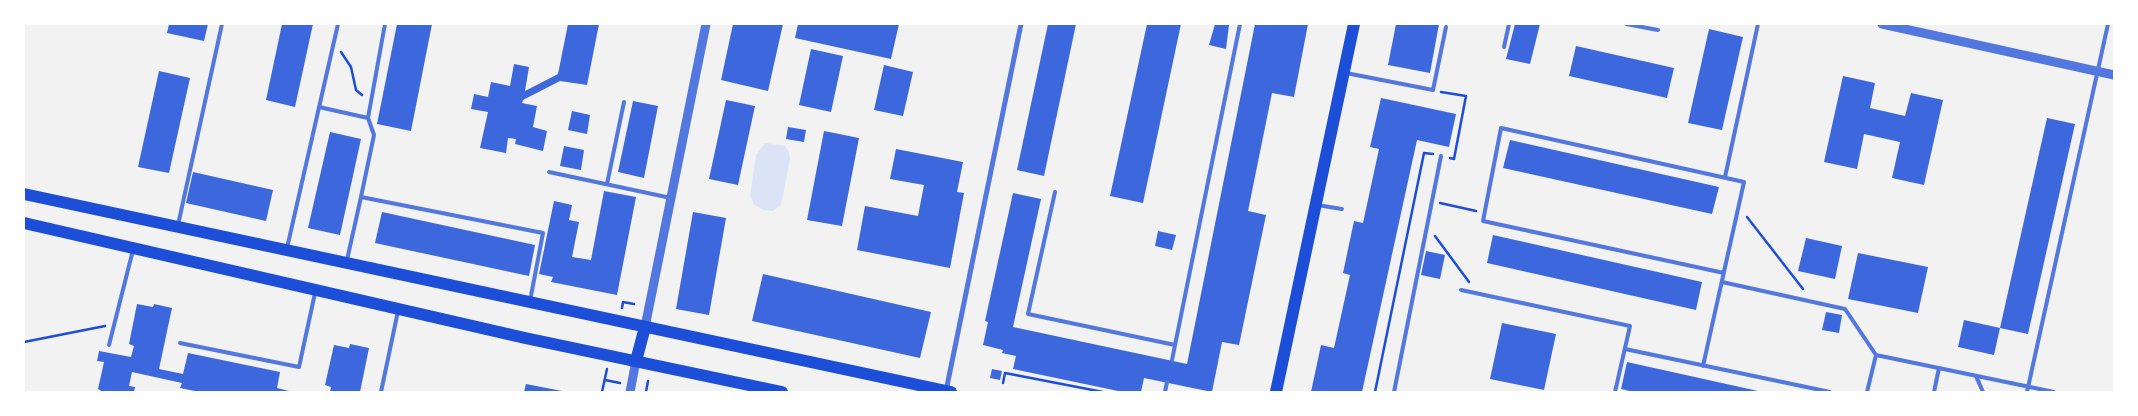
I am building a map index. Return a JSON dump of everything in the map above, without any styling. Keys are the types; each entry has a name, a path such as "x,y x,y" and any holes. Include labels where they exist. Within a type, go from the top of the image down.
{"main road":[{"path":"1276,392 1354,24"},
{"path":"24,194 948,392"},
{"path":"24,223 398,309 782,392"},
{"path":"636,361 645,327"}],"street":[{"path":"645,327 706,24"},
{"path":"948,392 1021,24"},
{"path":"1882,24 2114,75"},
{"path":"630,392 636,361"}],"lane":[{"path":"178,227 222,24"},
{"path":"287,251 338,24"},
{"path":"346,263 374,135 368,118 385,24"},
{"path":"1172,360 1240,24"},
{"path":"1504,47 1509,24"},
{"path":"1626,24 1658,30"},
{"path":"1725,177 1758,24"},
{"path":"2027,392 2108,24"},
{"path":"1344,72 1433,90 1446,27"},
{"path":"607,184 624,102"},
{"path":"319,107 368,118"},
{"path":"1703,366 1724,273 1738,206 1744,182 1502,128 1483,222 1724,273"},
{"path":"1394,392 1441,156"},
{"path":"549,172 671,198"},
{"path":"1055,192 1028,314 1174,345"},
{"path":"361,197 543,233 530,303"},
{"path":"1317,204 1342,209"},
{"path":"109,345 134,248"},
{"path":"1722,282 1845,309 1876,354 2054,392"},
{"path":"180,343 299,367 315,290"},
{"path":"1461,290 1630,326 1615,392"},
{"path":"381,392 398,309"},
{"path":"1625,349 1830,392"},
{"path":"1868,392 1876,354"},
{"path":"1934,392 1939,368"},
{"path":"1976,376 1982,392"},
{"path":"1165,392 1167,382"}],"path":[{"path":"334,42 352,67 356,90 363,96"},
{"path":"1431,202 1485,212"},
{"path":"1738,206 1814,302"},
{"path":"1427,225 1478,293"},
{"path":"623,302 634,304"},
{"path":"24,342 114,325"},
{"path":"602,392 607,368"},
{"path":"1003,383 1005,373 1103,392"},
{"path":"604,380 620,383"},
{"path":"646,392 648,381"},
{"path":"1070,392 1071,386"}],"shaded area":[{"path":"765,143 785,146 789,152 790,160 781,205 773,211 764,210 754,205 750,195 756,155"}],"building":[{"path":"169,24 208,24 204,41 167,33"},
{"path":"282,24 313,24 295,107 266,100"},
{"path":"397,24 432,24 411,131 377,124"},
{"path":"568,24 599,24 587,85 560,81 523,100 522,103 537,106 533,127 547,131 543,151 515,144 516,139 508,138 506,153 480,148 488,112 471,109 474,94 488,97 491,82 510,86 514,64 529,67 525,91 558,74"},
{"path":"733,24 783,24 768,91 721,80"},
{"path":"798,24 899,24 891,59 795,38"},
{"path":"1048,24 1076,24 1044,176 1017,170"},
{"path":"1147,24 1181,24 1143,203 1110,196"},
{"path":"1215,24 1229,25 1226,49 1209,45"},
{"path":"1255,24 1308,24 1294,97 1272,93 1248,211 1266,215 1239,345 1222,342 1212,392 1144,378 1141,392 1123,392 1013,369 1016,356 1002,353 1003,350 983,345 988,322 985,321 1013,193 1041,199 1013,327 1187,364"},
{"path":"1396,24 1439,24 1430,73 1388,65"},
{"path":"1515,24 1540,24 1530,64 1506,59"},
{"path":"1709,29 1743,37 1722,130 1688,123"},
{"path":"1576,46 1674,68 1667,98 1569,76"},
{"path":"811,49 843,56 831,112 799,105"},
{"path":"884,65 913,72 903,116 874,110"},
{"path":"159,71 190,78 169,173 138,167"},
{"path":"1843,76 1875,83 1870,108 1905,116 1911,93 1943,100 1924,185 1892,178 1900,142 1864,134 1857,169 1824,162"},
{"path":"1381,98 1456,114 1449,147 1417,140 1362,392 1311,392 1321,345 1334,348 1350,275 1343,273 1354,221 1363,223 1379,149 1370,147"},
{"path":"726,100 755,106 738,185 709,179"},
{"path":"633,101 658,106 644,178 618,172"},
{"path":"572,111 590,115 587,134 568,130"},
{"path":"2047,118 2075,124 2028,334 2000,328"},
{"path":"788,127 806,130 804,142 786,139"},
{"path":"824,131 859,138 842,226 807,220"},
{"path":"330,132 361,139 340,235 308,228"},
{"path":"1510,140 1719,187 1712,214 1503,168"},
{"path":"564,146 584,150 581,170 560,166"},
{"path":"896,149 963,162 957,192 964,193 950,268 857,250 865,206 918,216 924,185 890,179"},
{"path":"193,172 273,190 266,221 186,203"},
{"path":"604,191 636,197 617,295 551,282 553,277 539,274 554,201 572,205 569,220 579,222 572,257 591,260"},
{"path":"382,212 535,245 529,276 375,243"},
{"path":"693,212 726,218 709,315 676,309"},
{"path":"1158,231 1176,235 1172,250 1155,246"},
{"path":"1493,235 1702,282 1696,310 1487,263"},
{"path":"1806,238 1842,246 1835,279 1798,271"},
{"path":"1426,251 1445,255 1440,279 1421,275"},
{"path":"1858,253 1928,267 1918,313 1848,299"},
{"path":"763,274 931,312 920,358 752,321"},
{"path":"137,304 153,307 154,304 172,308 159,369 183,374 188,353 280,372 277,388 293,392 200,392 180,388 182,383 132,372 129,386 135,387 134,392 103,392 98,389 104,362 97,361 99,351 131,357 134,346 129,344"},
{"path":"1826,312 1842,315 1839,333 1822,330"},
{"path":"1964,320 2000,328 1994,355 1958,347"},
{"path":"1502,323 1556,334 1544,390 1490,379"},
{"path":"350,344 369,348 360,392 330,392 331,387 325,385 334,345 349,348"},
{"path":"1627,362 1758,392 1634,392 1621,389"},
{"path":"992,369 1002,371 1000,380 990,378"},
{"path":"526,384 562,391 524,392"}]}
